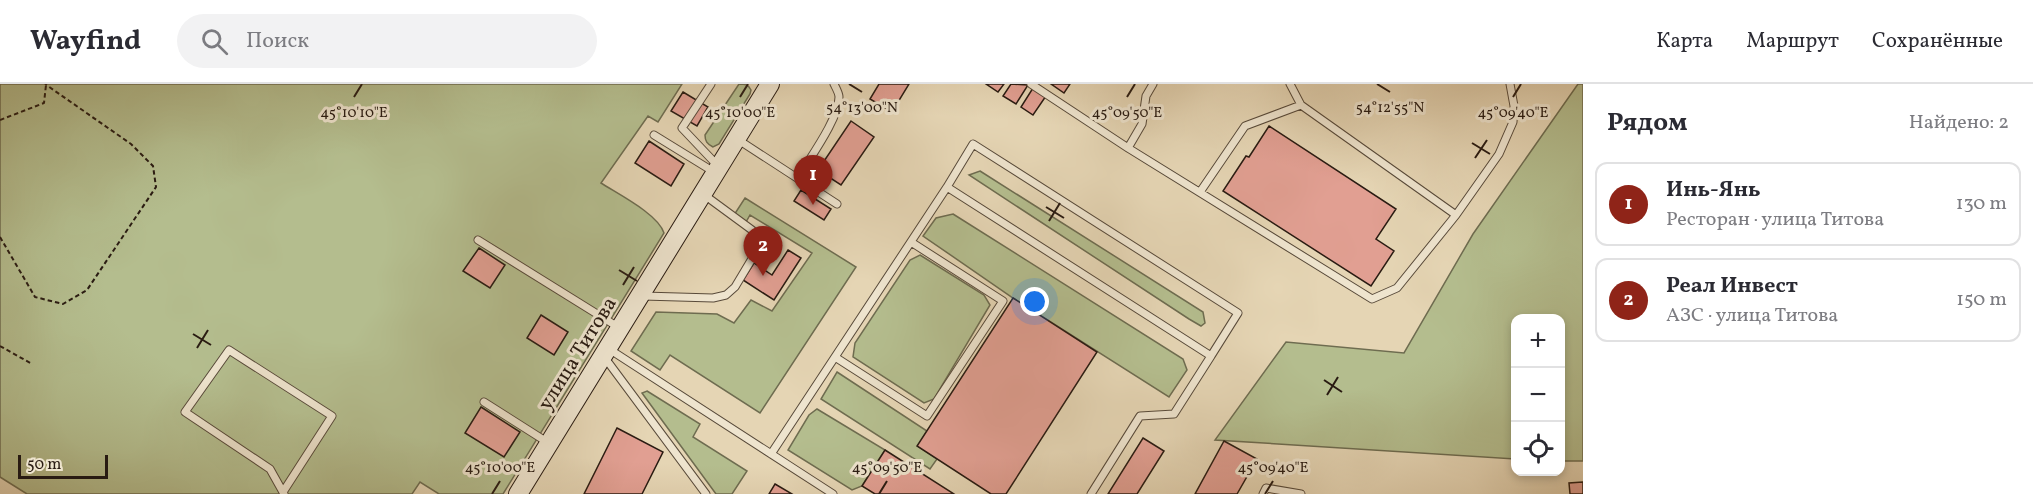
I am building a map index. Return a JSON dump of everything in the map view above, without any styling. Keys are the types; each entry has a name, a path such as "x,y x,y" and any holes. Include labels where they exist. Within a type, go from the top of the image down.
{"main road":[{"name":"улица Титова","path":"518,494 770,84"}],"lane":[{"path":"711,84 682,128 717,171"},
{"path":"798,178 827,129 837,107 840,95 834,84"},
{"path":"1031,84 1128,148 1372,299 1397,288 1456,215 1499,154 1514,122 1510,84"},
{"path":"1128,148 1143,124 1146,96 1153,84"},
{"path":"1290,84 1301,105 1456,215"},
{"path":"1200,192 1245,126 1301,105"},
{"path":"654,135 717,171"},
{"path":"737,139 837,204"},
{"path":"771,454 947,188 973,144 1238,313 1174,414 1140,416 1090,494"},
{"path":"947,188 1211,356"},
{"path":"640,296 713,298 726,295 735,287 756,252 757,242 752,230 703,194"},
{"path":"478,240 620,328"},
{"path":"835,357 927,416 1003,301 911,242"},
{"path":"229,350 332,416 283,493 270,469 185,412 229,350"},
{"path":"606,352 833,494"},
{"path":"606,352 706,494"},
{"path":"484,402 549,444"},
{"path":"1263,494 1266,488 1299,494"}],"path":[{"path":"0,120 44,103 46,84 131,144 153,166 156,187 87,290 63,304 35,297 0,237"},
{"path":"0,346 32,363"}],"green space":[{"path":"0,84 682,84 658,122 648,116 601,183 646,212 664,233 503,494 439,494 420,482 412,494 27,494 0,477"},
{"path":"739,84 749,87 750,94 719,144 713,147 705,139 705,135"},
{"path":"1578,84 1583,84 1583,461 1565,461 1565,314 1511,314 1511,459 1215,440 1286,342 1404,353 1473,234"},
{"path":"980,171 1203,312 1205,323 1201,326 1189,319 969,175"},
{"path":"745,198 856,267 760,413 670,355 660,370 631,351 656,312 717,314 734,323 751,300 772,311 812,253 750,215 746,222 734,215"},
{"path":"953,214 1183,359 1187,370 1169,397 1013,298 923,236 936,218"},
{"path":"920,255 984,295 990,305 934,399 924,403 853,357 855,343 910,260"},
{"path":"837,372 927,431 918,446 937,459 930,469 821,399"},
{"path":"647,391 700,424 693,437 747,471 732,494 716,494 642,393"},
{"path":"817,409 885,450 862,486 852,490 788,450 809,415"}],"building":[{"path":"879,84 909,84 892,112 870,99"},
{"path":"986,84 1004,84 998,92"},
{"path":"1011,84 1028,85 1016,104 1003,96"},
{"path":"1051,84 1070,84 1064,93"},
{"path":"1033,88 1046,96 1033,115 1021,107"},
{"path":"683,92 708,107 697,126 671,111"},
{"path":"851,121 874,137 841,185 818,170"},
{"path":"1269,126 1396,209 1376,239 1394,251 1371,286 1223,191"},
{"path":"649,141 684,164 671,186 635,163"},
{"path":"801,190 831,209 824,220 794,201"},
{"path":"479,248 505,265 490,288 463,271"},
{"path":"788,250 801,258 774,300 743,280 754,263 772,275"},
{"path":"1013,298 1097,352 1006,494 991,494 917,446"},
{"path":"541,315 568,332 554,355 527,338"},
{"path":"481,407 520,432 504,457 465,433"},
{"path":"617,428 663,452 642,494 584,494"},
{"path":"1143,438 1164,451 1137,494 1108,494"},
{"path":"1224,441 1257,459 1237,494 1195,494"},
{"path":"885,450 954,494 875,494 862,486"},
{"path":"1583,482 1583,494 1570,494 1569,483"},
{"path":"775,484 792,494 769,494"}],"place":[{"name":"Инь-Янь","path":"813,205"},
{"name":"Реал Инвест","path":"763,276"}]}
